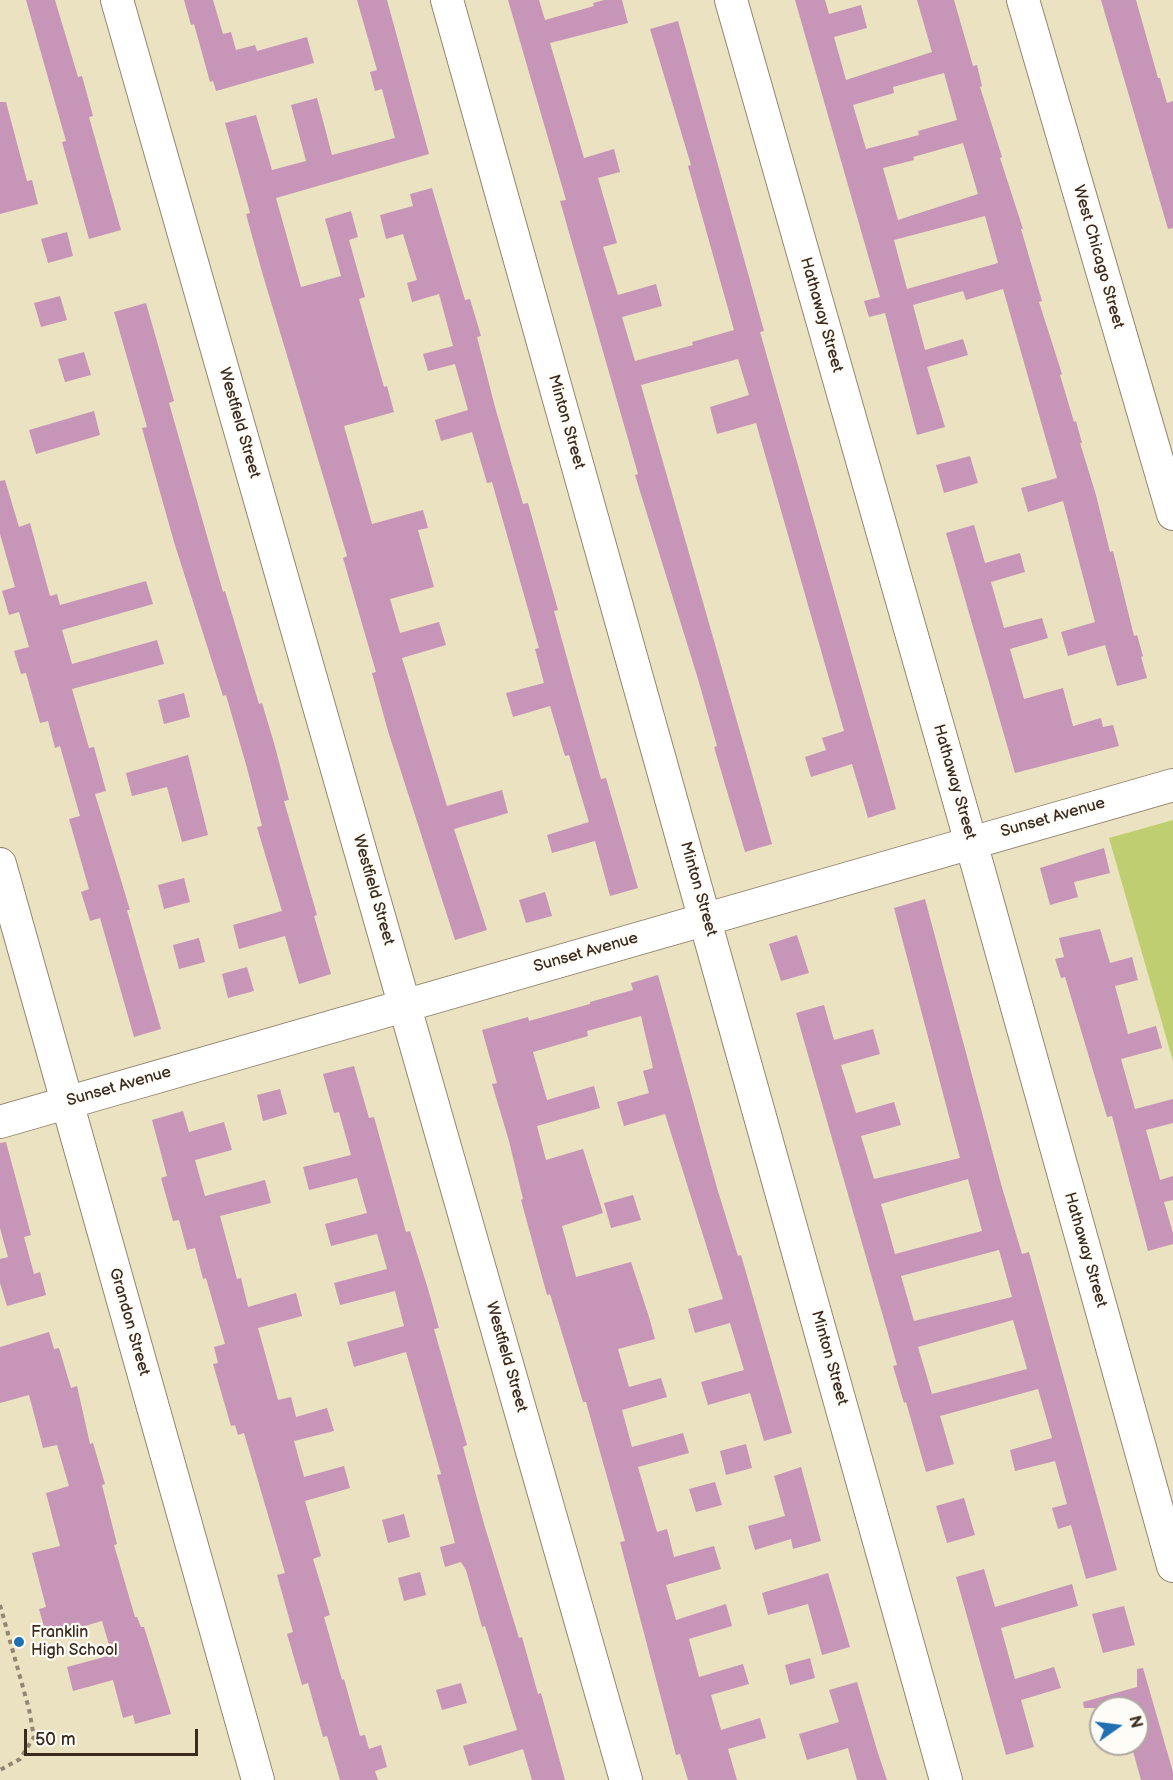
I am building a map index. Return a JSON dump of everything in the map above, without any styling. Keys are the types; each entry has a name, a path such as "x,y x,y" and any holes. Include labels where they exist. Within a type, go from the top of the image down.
{"street":[{"name":"Westfield Street","path":"117,0 406,1004 626,1780"},
{"name":"Minton Street","path":"447,0 946,1780"},
{"name":"Hathaway Street","path":"731,0 971,842 1173,1566"},
{"name":"West Chicago Street","path":"1023,0 1173,514"},
{"name":"Sunset Avenue","path":"0,1122 1173,785"},
{"name":"Grandon Street","path":"0,864 258,1780"}],"path":[{"path":"0,1605 29,1709 34,1737 20,1759 0,1770"}],"green space":[{"path":"1173,820 1173,1061 1109,838"}],"building":[{"path":"26,0 55,0 78,77 82,76 93,116 89,117 121,230 89,239 62,142 66,141"},
{"path":"184,0 213,0 223,34 231,32 236,50 255,45 257,51 307,37 314,63 216,91 213,81 210,82 194,24 191,25"},
{"path":"357,0 387,0 429,154 276,198 301,287 341,276 325,219 351,211 358,237 349,240 365,297 359,299 384,387 387,386 394,412 344,426 372,524 423,510 428,528 418,530 434,587 390,599 400,633 439,622 446,645 402,658 447,806 502,790 508,813 454,829 487,930 455,940 388,731 372,673 376,672 343,558 347,556 262,272 246,214 250,213 225,123 256,115 272,170 306,161 291,105 317,98 332,155 395,138 382,89 375,91 370,72 377,70"},
{"path":"508,0 539,0 545,20 594,6 593,3 604,0 622,0 628,23 550,43 584,158 614,149 620,172 598,178 617,243 603,247 618,295 656,284 662,306 622,317 635,361 693,345 692,342 734,330 688,166 691,165 650,29 678,21 764,331 760,332 896,809 868,818 852,764 811,777 805,757 826,750 822,738 844,731 756,423 717,434 710,407 749,395 738,359 641,385 772,844 745,852 714,747 717,746 698,679 635,475 638,474 560,201 566,200"},
{"path":"795,0 825,0 829,14 861,5 867,28 834,37 846,80 932,52 917,0 954,0 973,66 977,65 982,86 980,87 1042,301 1039,302 1062,374 1060,375 1074,422 1076,421 1110,552 1113,551 1134,636 1137,635 1143,656 1141,657 1147,678 1117,686 1105,645 1068,656 1061,632 1095,622 1063,501 1028,512 1021,488 1057,478 1003,289 966,300 963,291 913,305 925,350 963,339 968,355 927,367 945,427 917,435 885,313 869,317 864,301 880,297","holes":["944,73 957,120 918,131 919,135 866,149 853,105 894,93 893,87","963,143 978,194 898,220 883,168 914,160 913,157","985,216 998,263 907,289 894,240"]},
{"path":"1101,0 1136,0 1167,103 1173,101 1173,228 1168,229"},
{"path":"0,102 6,102 27,181 32,180 38,204 0,214"},
{"path":"432,188 465,300 470,299 481,336 477,337 495,407 523,504 528,503 558,610 554,611 601,779 606,778 638,888 610,896 595,841 552,853 547,835 589,822 569,755 565,756 550,706 513,717 506,693 544,683 535,649 539,648 492,482 487,483 472,432 441,441 435,420 468,410 455,364 428,371 423,354 453,346 439,294 412,302 407,283 417,280 403,234 386,239 380,215 413,206 410,194"},
{"path":"67,232 73,256 48,263 41,239"},
{"path":"60,296 67,320 41,327 34,303"},
{"path":"146,303 174,401 169,403 223,592 225,591 259,704 262,703 274,743 289,800 284,801 317,915 314,916 331,974 299,984 285,936 239,949 233,925 282,911 257,827 262,826 247,768 226,695 223,696 174,542 142,428 147,427 114,312"},
{"path":"84,352 91,375 65,382 58,359"},
{"path":"94,411 100,435 36,454 29,430"},
{"path":"970,456 978,483 944,493 936,465"},
{"path":"5,480 19,527 30,523 50,596 57,594 60,605 146,581 153,604 62,630 72,664 157,640 164,664 72,689 89,748 94,747 106,791 95,794 130,910 127,910 161,1029 134,1037 100,918 90,921 81,892 89,889 69,819 80,816 60,746 55,748 48,721 40,723 26,673 21,674 14,651 29,647 19,612 9,615 2,591 15,587 0,534 0,481"},
{"path":"974,525 985,563 1020,553 1025,572 991,582 1004,628 1042,618 1048,638 1010,649 1024,699 1063,688 1073,726 1101,718 1103,727 1113,725 1119,746 1015,773 946,533"},
{"path":"184,693 190,717 164,724 158,700"},
{"path":"188,755 208,835 182,842 167,787 132,796 126,773"},
{"path":"1104,848 1110,873 1074,882 1078,897 1050,905 1040,868"},
{"path":"184,878 190,902 164,909 158,885"},
{"path":"545,892 552,916 526,923 519,900"},
{"path":"925,899 1001,1184 1022,1254 1029,1252 1117,1570 1086,1579 1071,1525 1058,1529 1052,1508 1067,1504 1055,1461 1015,1471 1010,1450 1052,1438 1038,1389 940,1416 954,1464 926,1472 893,1366 897,1365 796,1013 824,1005 834,1040 873,1029 880,1054 841,1065 856,1113 894,1102 901,1125 861,1136 874,1179 960,1158 894,908","holes":["968,1179 982,1231 895,1254 881,1204","999,1250 1012,1297 914,1321 901,1276","1013,1320 1027,1369 932,1394 918,1347"]},
{"path":"1100,929 1110,963 1132,957 1138,980 1115,986 1128,1034 1156,1026 1162,1048 1121,1059 1135,1109 1173,1099 1173,1123 1146,1130 1160,1180 1173,1176 1173,1200 1164,1202 1173,1233 1173,1244 1148,1251 1112,1116 1107,1117 1065,977 1061,978 1055,959 1064,957 1059,938"},
{"path":"797,935 809,973 781,981 769,944"},
{"path":"199,938 205,962 179,969 173,945"},
{"path":"247,967 254,991 228,998 222,974"},
{"path":"658,975 717,1188 738,1256 741,1255 792,1433 764,1441 750,1393 708,1405 701,1382 744,1370 730,1323 695,1333 688,1309 723,1299 665,1114 624,1126 617,1102 649,1093 643,1071 653,1068 641,1016 587,1031 588,1036 533,1052 547,1100 594,1086 600,1108 537,1126 546,1160 583,1149 603,1213 562,1226 576,1277 631,1262 649,1317 655,1339 618,1349 629,1387 661,1378 667,1397 622,1410 632,1447 683,1433 689,1453 638,1467 657,1532 667,1529 674,1557 714,1546 721,1569 666,1585 676,1620 726,1604 732,1626 689,1639 699,1677 743,1664 749,1684 711,1695 721,1730 760,1718 766,1738 728,1749 737,1780 688,1780 680,1754 676,1755 620,1542 625,1541 586,1402 583,1402 550,1294 547,1295 521,1200 523,1199 509,1141 492,1084 497,1083 482,1030 528,1017 529,1021 590,1004 590,1002 633,990 631,983"},
{"path":"354,1066 369,1118 374,1117 406,1232 410,1231 428,1289 439,1328 434,1329 467,1445 463,1447 484,1524 519,1638 522,1637 538,1694 541,1693 565,1780 532,1780 523,1749 469,1766 463,1746 517,1730 485,1626 482,1627 466,1570 461,1562 445,1567 440,1547 455,1543 437,1475 441,1474 406,1352 354,1367 347,1342 404,1326 395,1291 340,1305 334,1283 387,1269 377,1234 331,1246 325,1224 367,1213 357,1178 309,1190 303,1167 351,1155 339,1112 334,1113 323,1074"},
{"path":"280,1089 287,1114 263,1121 257,1095"},
{"path":"183,1111 189,1132 224,1122 232,1150 195,1160 205,1196 265,1180 271,1203 220,1216 237,1279 241,1278 248,1307 296,1293 302,1316 258,1328 278,1400 291,1397 296,1417 327,1408 334,1431 294,1441 304,1477 344,1466 350,1488 305,1501 321,1556 313,1559 330,1615 324,1617 342,1680 344,1679 360,1736 365,1735 369,1749 381,1745 387,1767 375,1771 378,1780 340,1780 327,1736 323,1737 308,1683 302,1685 287,1634 293,1632 277,1575 285,1573 244,1433 238,1435 235,1425 231,1426 213,1364 218,1363 214,1347 225,1344 195,1248 187,1250 179,1220 173,1221 161,1178 167,1176 152,1120"},
{"path":"6,1142 31,1235 24,1237 34,1274 40,1272 46,1295 7,1306 0,1283 0,1259 8,1257 0,1228 0,1143"},
{"path":"633,1195 641,1220 611,1228 604,1203"},
{"path":"49,1332 54,1349 59,1348 71,1388 77,1386 90,1444 93,1443 105,1484 102,1485 117,1544 114,1545 135,1617 141,1627 144,1627 171,1714 135,1724 133,1715 123,1718 113,1680 73,1691 67,1667 112,1655 102,1621 47,1637 39,1609 46,1607 32,1553 60,1546 46,1493 69,1486 57,1445 43,1448 29,1395 0,1403 0,1347"},
{"path":"746,1444 752,1468 726,1475 720,1451"},
{"path":"801,1467 821,1541 793,1549 791,1539 755,1550 748,1526 785,1516 774,1476"},
{"path":"715,1482 722,1505 696,1512 689,1489"},
{"path":"964,1498 975,1535 947,1543 936,1506"},
{"path":"404,1514 410,1537 388,1543 382,1520"},
{"path":"984,1569 995,1607 1072,1584 1078,1606 1001,1628 1015,1679 1054,1667 1061,1688 1021,1700 1034,1747 1006,1755 956,1577"},
{"path":"420,1572 426,1595 404,1601 398,1578"},
{"path":"828,1573 850,1647 822,1655 808,1604 768,1615 762,1593"},
{"path":"1124,1606 1135,1645 1103,1653 1092,1614"},
{"path":"810,1658 815,1678 790,1685 785,1665"},
{"path":"1143,1668 1173,1772 1173,1780 1141,1780 1134,1756 1149,1756 1149,1696 1105,1696 1137,1687 1137,1669"},
{"path":"857,1682 887,1780 857,1780 848,1748 807,1760 799,1734 839,1722 829,1690"},
{"path":"461,1683 467,1703 442,1710 436,1690"},
{"path":"1089,1700 1089,1708 1084,1708 1083,1702"}],"place":[{"name":"Franklin High School","path":"19,1642"}]}
